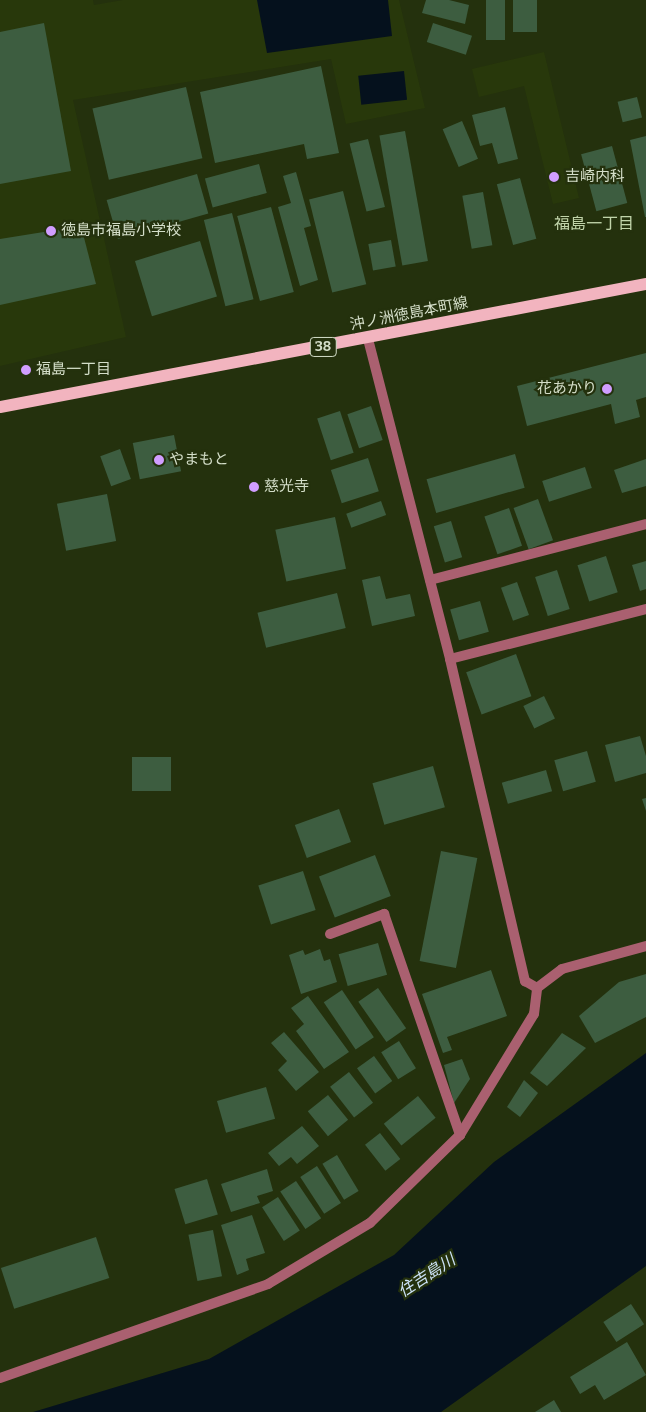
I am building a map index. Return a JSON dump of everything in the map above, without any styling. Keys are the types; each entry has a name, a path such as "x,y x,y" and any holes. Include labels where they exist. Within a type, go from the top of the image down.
{"main road":[{"name":"沖ノ洲徳島本町線","path":"0,406 368,339 646,284"}],"street":[{"path":"368,339 450,659 525,981 537,988"},
{"path":"430,580 646,524"},
{"path":"450,659 646,609"},
{"path":"330,934 384,914 460,1135"},
{"path":"0,1378 268,1284 370,1222 460,1135 534,1014 537,988 562,969 646,946"}],"shaded area":[{"name":"徳島市福島小学校","path":"0,0 93,0 94,5 123,0 399,0 425,108 346,124 331,59 73,100 126,337 0,366"},
{"path":"544,52 579,198 553,204 524,86 479,97 472,69"}],"water":[{"path":"257,0 388,0 392,36 267,53"},
{"path":"404,71 407,100 361,105 358,76"},
{"name":"住吉島川","path":"646,1053 646,1266 441,1412 33,1412 209,1359 394,1255 494,1162"}],"building":[{"path":"426,0 449,0 469,5 465,24 422,13"},
{"path":"486,0 505,0 505,40 486,40"},
{"path":"513,0 537,0 537,32 513,32"},
{"path":"44,23 71,171 0,184 0,32"},
{"path":"433,23 472,36 466,55 427,42"},
{"path":"321,66 339,153 307,159 304,144 215,163 200,92"},
{"path":"186,87 202,158 109,180 92,109"},
{"path":"637,97 642,117 623,122 618,102"},
{"path":"505,107 518,159 498,164 492,143 480,146 472,115"},
{"path":"462,121 478,159 459,167 443,129"},
{"path":"405,131 428,261 402,266 379,136"},
{"path":"646,136 646,217 645,217 630,140"},
{"path":"368,139 385,207 366,212 350,144"},
{"path":"612,146 627,203 596,211 581,154"},
{"path":"259,164 267,193 213,207 205,178"},
{"path":"296,172 311,226 304,228 318,280 300,286 278,207 291,203 283,176"},
{"path":"197,174 208,213 118,239 107,200"},
{"path":"520,178 536,239 513,245 497,184"},
{"path":"343,191 366,284 332,293 309,199"},
{"path":"483,192 492,245 472,249 462,196"},
{"path":"271,207 294,292 260,301 237,216"},
{"path":"232,213 254,299 225,306 204,220"},
{"path":"81,226 96,284 0,305 0,239"},
{"path":"391,240 396,267 373,271 368,244"},
{"path":"200,241 217,296 152,316 135,261"},
{"path":"646,353 646,397 636,400 640,417 615,424 611,404 527,426 517,386"},
{"path":"371,406 383,440 359,448 347,414"},
{"path":"340,411 354,453 331,460 317,418"},
{"path":"174,435 181,471 140,479 133,443"},
{"path":"120,449 131,479 111,486 100,456"},
{"path":"515,454 525,488 436,513 427,479"},
{"path":"368,458 379,491 342,503 331,470"},
{"path":"646,459 646,486 622,493 614,470"},
{"path":"585,467 592,488 549,502 542,481"},
{"path":"107,494 116,541 66,551 57,504"},
{"path":"538,499 553,540 529,549 514,508"},
{"path":"381,501 386,515 351,528 346,514"},
{"path":"509,508 522,546 497,554 484,516"},
{"path":"335,517 346,569 286,582 275,530"},
{"path":"451,521 462,557 445,563 434,526"},
{"path":"606,556 618,592 589,601 577,565"},
{"path":"646,561 646,589 640,591 632,565"},
{"path":"557,570 570,609 548,616 535,577"},
{"path":"380,576 386,599 410,594 415,616 372,626 362,580"},
{"path":"517,582 529,615 513,621 501,588"},
{"path":"337,593 346,628 266,648 257,613"},
{"path":"480,601 489,632 459,640 450,610"},
{"path":"516,654 531,696 482,714 466,672"},
{"path":"544,696 555,718 534,729 523,706"},
{"path":"640,736 646,756 646,773 615,782 605,745"},
{"path":"587,751 596,782 563,791 554,760"},
{"path":"132,757 171,757 171,791 132,791"},
{"path":"433,766 445,807 384,825 372,783"},
{"path":"546,770 552,791 508,804 502,783"},
{"path":"646,798 646,811 642,799"},
{"path":"339,809 351,842 307,858 295,825"},
{"path":"441,851 477,858 456,968 420,961"},
{"path":"375,855 391,896 335,918 319,877"},
{"path":"303,871 316,910 271,925 258,886"},
{"path":"378,943 387,975 348,986 339,954"},
{"path":"320,949 324,961 330,959 337,982 301,994 289,955 303,950 305,955"},
{"path":"491,970 507,1016 447,1037 452,1050 443,1053 422,994"},
{"path":"646,974 646,1017 595,1043 579,1016 619,982"},
{"path":"378,988 406,1028 386,1042 358,1002"},
{"path":"342,990 374,1037 356,1050 324,1002"},
{"path":"308,996 349,1052 324,1069 296,1031 304,1024 291,1008"},
{"path":"284,1032 319,1072 296,1091 278,1070 287,1061 271,1043"},
{"path":"562,1033 586,1048 547,1086 530,1073"},
{"path":"399,1041 416,1068 398,1079 381,1052"},
{"path":"374,1056 392,1081 375,1093 357,1068"},
{"path":"462,1059 470,1079 454,1103 444,1065"},
{"path":"349,1072 373,1103 354,1118 330,1087"},
{"path":"524,1080 538,1093 520,1117 507,1107"},
{"path":"266,1087 275,1119 226,1133 217,1101"},
{"path":"328,1095 348,1120 328,1136 308,1111"},
{"path":"418,1096 436,1118 401,1145 384,1124"},
{"path":"302,1126 319,1146 297,1164 291,1157 279,1166 268,1153"},
{"path":"380,1133 400,1159 385,1171 365,1145"},
{"path":"337,1155 359,1191 344,1200 322,1164"},
{"path":"317,1166 341,1203 324,1214 300,1177"},
{"path":"267,1169 273,1191 257,1196 260,1203 231,1212 221,1184"},
{"path":"207,1179 218,1214 185,1224 174,1189"},
{"path":"296,1181 321,1218 305,1229 280,1192"},
{"path":"278,1197 300,1231 284,1241 262,1207"},
{"path":"252,1215 265,1253 246,1259 249,1270 237,1275 221,1225"},
{"path":"213,1230 222,1276 197,1281 188,1235"},
{"path":"96,1237 109,1278 14,1309 1,1268"},
{"path":"631,1304 644,1324 616,1342 603,1322"},
{"path":"627,1342 646,1375 604,1400 595,1385 580,1394 570,1377"},
{"path":"554,1400 561,1412 535,1412"}],"place":[{"name":"吉崎内科","path":"554,177"},
{"name":"徳島市福島小学校","path":"51,231"},
{"name":"福島一丁目","path":"26,370"},
{"name":"花あかり","path":"607,389"},
{"name":"やまもと","path":"159,460"},
{"name":"慈光寺","path":"254,487"}],"district":[{"name":"福島一丁目","path":"594,224"}]}
